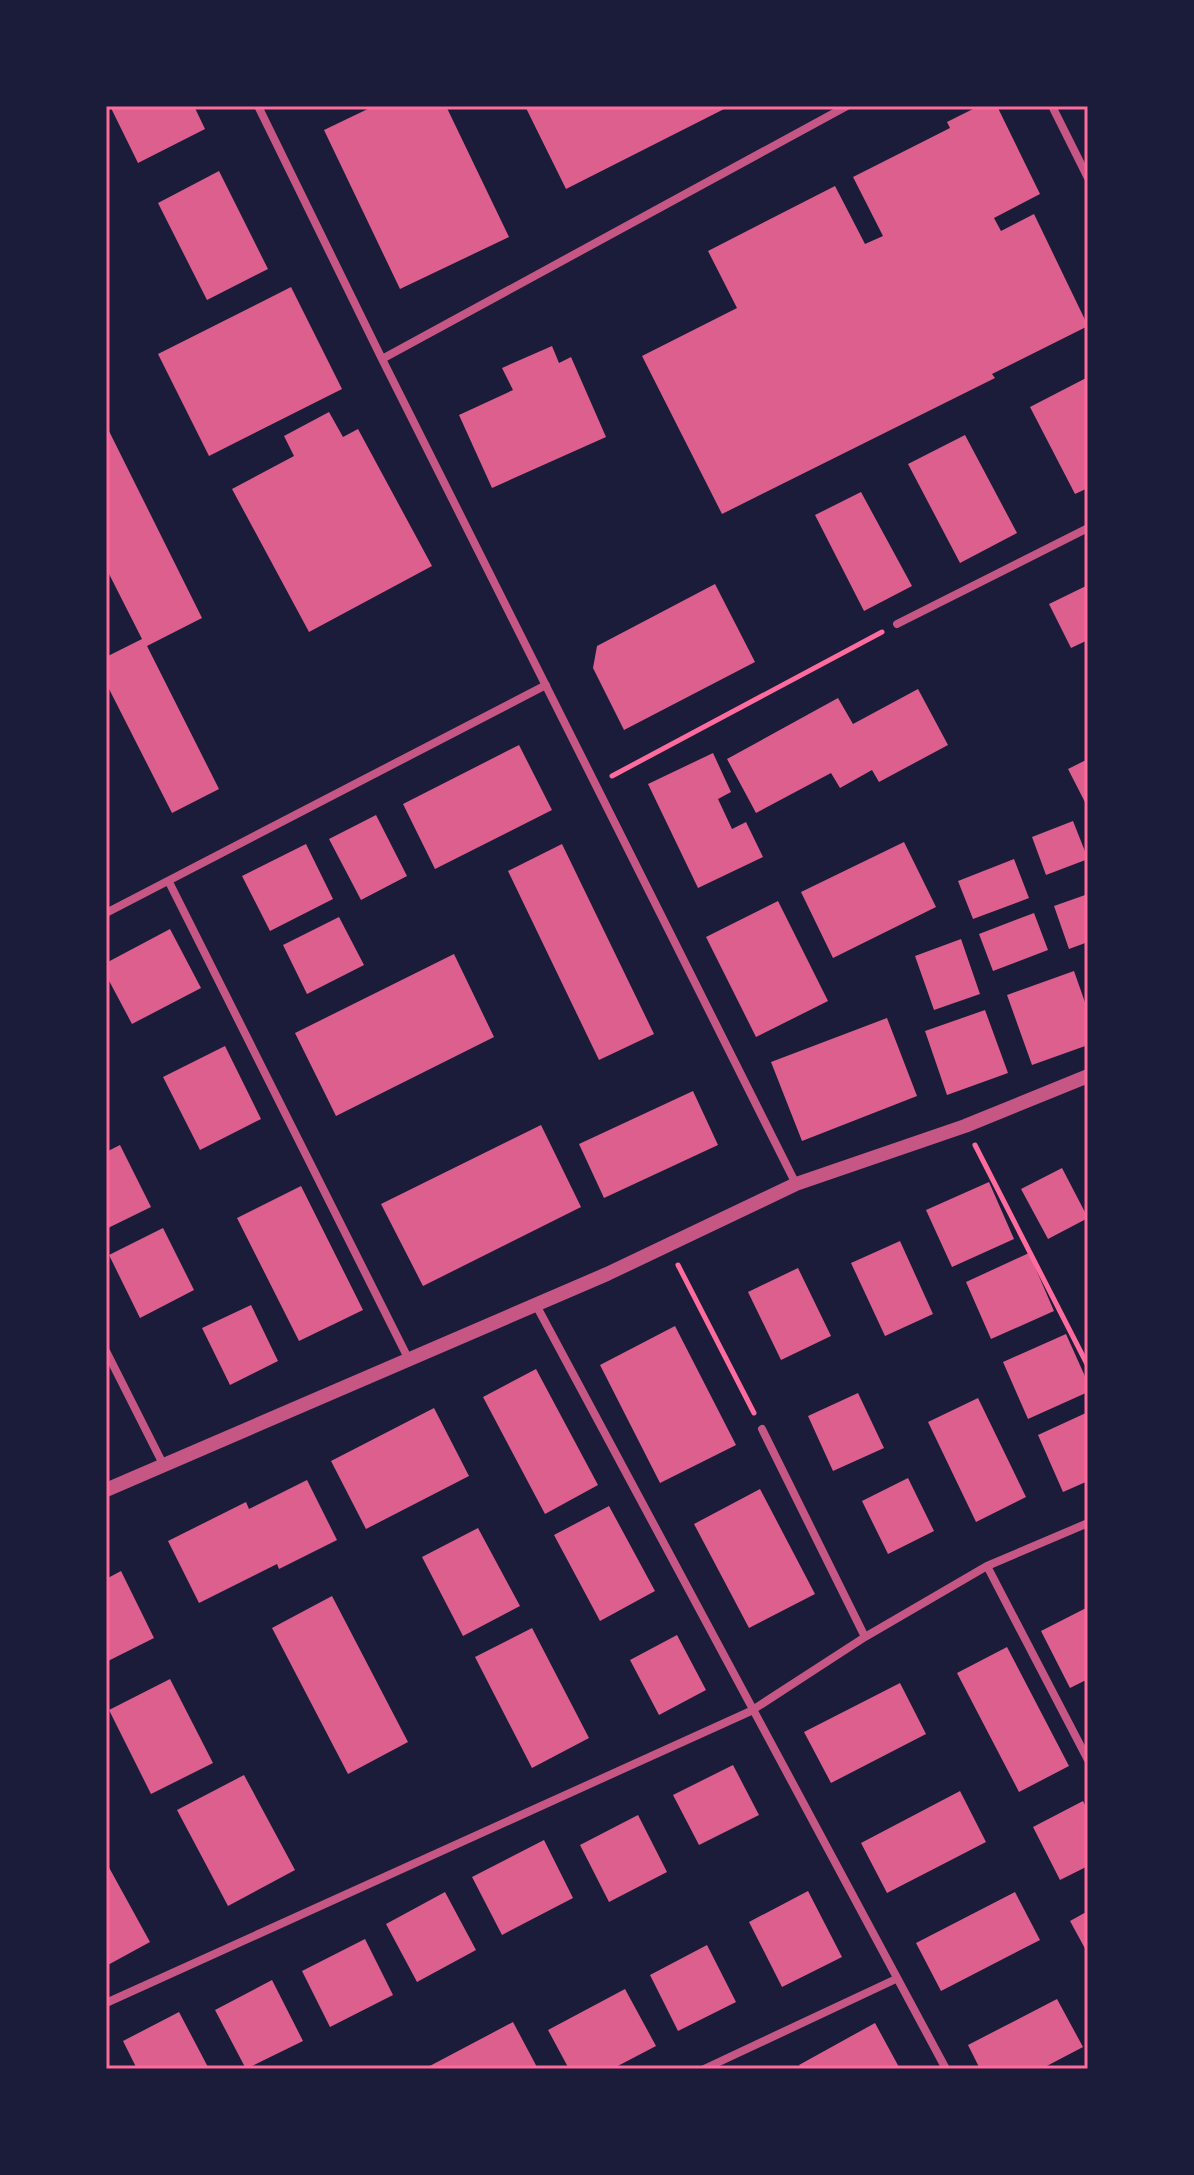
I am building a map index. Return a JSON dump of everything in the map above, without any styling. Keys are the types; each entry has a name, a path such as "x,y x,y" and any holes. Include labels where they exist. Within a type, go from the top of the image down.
{"street":[{"path":"258,106 796,1184"},
{"path":"382,359 847,106"},
{"path":"1052,106 1088,178"},
{"path":"897,624 1088,528"},
{"path":"106,913 546,685"},
{"path":"169,882 409,1360"},
{"path":"106,1490 668,1247 796,1184 965,1126 1088,1076"},
{"path":"536,1305 751,1711 946,2069"},
{"path":"106,1351 163,1464"},
{"path":"762,1429 865,1637"},
{"path":"106,2003 751,1711 865,1637 987,1566 1088,1523"},
{"path":"987,1566 1088,1760"},
{"path":"704,2069 896,1979"}],"path":[{"path":"597,784 897,624"},
{"path":"965,1126 1088,1366"},
{"path":"668,1247 762,1429"}],"building":[{"path":"110,106 194,106 205,129 138,163"},
{"path":"374,106 446,106 509,237 400,289 324,130"},
{"path":"525,106 730,106 566,189"},
{"path":"979,106 997,106 1040,194 994,218 1001,231 1034,214 1088,326 992,374 995,378 722,514 642,356 737,308 708,251 835,186 865,244 883,236 853,177 950,128 947,122"},
{"path":"219,171 268,269 207,300 158,203"},
{"path":"291,287 342,389 209,456 158,354"},
{"path":"552,346 559,363 571,357 606,437 492,488 459,415 513,390 502,368"},
{"path":"1088,377 1088,488 1075,494 1030,407"},
{"path":"329,412 343,437 358,429 432,566 309,632 232,489 294,456 284,436"},
{"path":"106,425 202,618 147,646 219,789 172,813 106,683 106,657 142,639 106,568"},
{"path":"965,435 1017,533 960,563 908,464"},
{"path":"861,492 912,586 864,611 815,515"},
{"path":"715,584 755,662 624,730 593,668 597,646"},
{"path":"1088,585 1088,640 1071,648 1049,604"},
{"path":"918,689 948,745 879,782 872,770 840,788 831,773 756,813 727,759 838,698 853,724"},
{"path":"519,745 552,810 435,869 403,804"},
{"path":"713,753 731,792 718,799 732,829 746,822 763,857 698,888 648,784"},
{"path":"1088,759 1088,808 1068,769"},
{"path":"376,815 407,876 361,900 329,839"},
{"path":"1073,821 1088,859 1046,875 1032,837"},
{"path":"904,842 936,907 833,958 801,892"},
{"path":"306,844 333,899 270,931 242,876"},
{"path":"562,844 654,1034 599,1060 508,871"},
{"path":"1014,859 1029,898 973,919 958,881"},
{"path":"1088,894 1088,942 1069,949 1054,906"},
{"path":"778,901 828,1001 756,1037 706,937"},
{"path":"1034,913 1048,950 993,971 979,934"},
{"path":"339,917 364,965 307,994 283,945"},
{"path":"170,929 201,988 132,1024 106,975 106,963"},
{"path":"961,939 980,994 934,1010 915,956"},
{"path":"454,954 494,1037 336,1116 295,1033"},
{"path":"1074,971 1088,1011 1088,1045 1032,1065 1007,995"},
{"path":"985,1010 1008,1073 947,1095 925,1031"},
{"path":"887,1018 917,1096 802,1141 771,1062"},
{"path":"225,1046 261,1119 200,1150 163,1077"},
{"path":"693,1091 718,1145 604,1198 579,1144"},
{"path":"541,1125 581,1207 423,1286 381,1204"},
{"path":"120,1145 151,1207 106,1229 106,1152"},
{"path":"1062,1168 1088,1218 1048,1239 1021,1189"},
{"path":"989,1182 1014,1239 952,1267 926,1210"},
{"path":"301,1186 363,1310 299,1341 237,1218"},
{"path":"163,1228 194,1290 140,1318 109,1255"},
{"path":"900,1241 933,1314 885,1336 851,1263"},
{"path":"1029,1253 1054,1311 991,1339 966,1282"},
{"path":"798,1268 831,1336 781,1360 748,1292"},
{"path":"251,1305 278,1361 230,1385 202,1328"},
{"path":"675,1326 736,1445 660,1483 600,1365"},
{"path":"1066,1334 1088,1383 1088,1392 1028,1419 1003,1362"},
{"path":"536,1369 598,1485 545,1514 483,1397"},
{"path":"858,1393 884,1448 833,1471 808,1416"},
{"path":"978,1398 1026,1497 976,1522 928,1422"},
{"path":"434,1408 469,1476 366,1529 331,1461"},
{"path":"1088,1412 1088,1481 1063,1492 1038,1435"},
{"path":"908,1478 934,1531 888,1554 862,1501"},
{"path":"307,1480 337,1540 279,1569 277,1564 199,1603 168,1541 246,1502 249,1509"},
{"path":"760,1489 815,1594 749,1628 694,1524"},
{"path":"609,1506 655,1591 600,1621 554,1535"},
{"path":"478,1528 520,1606 463,1636 422,1557"},
{"path":"121,1571 154,1638 106,1662 106,1579"},
{"path":"332,1596 408,1742 348,1774 272,1628"},
{"path":"1088,1607 1088,1679 1070,1688 1041,1631"},
{"path":"532,1628 589,1738 532,1768 475,1657"},
{"path":"677,1635 706,1690 659,1715 630,1660"},
{"path":"1007,1647 1069,1766 1019,1792 957,1673"},
{"path":"170,1679 213,1763 151,1794 109,1710"},
{"path":"900,1683 926,1734 831,1783 804,1732"},
{"path":"733,1765 759,1815 699,1845 673,1795"},
{"path":"244,1775 295,1870 228,1906 177,1810"},
{"path":"960,1791 986,1842 887,1893 861,1843"},
{"path":"1083,1801 1088,1811 1088,1866 1060,1880 1033,1827"},
{"path":"638,1815 667,1872 609,1902 580,1845"},
{"path":"544,1840 573,1898 502,1935 472,1877"},
{"path":"106,1862 150,1942 106,1966"},
{"path":"808,1891 842,1957 782,1987 749,1922"},
{"path":"445,1892 476,1950 417,1982 386,1924"},
{"path":"1015,1892 1040,1940 941,1991 916,1943"},
{"path":"1088,1911 1088,1954 1070,1921"},
{"path":"365,1939 393,1995 330,2027 302,1971"},
{"path":"707,1945 736,2002 678,2031 650,1975"},
{"path":"272,1980 303,2041 246,2069 215,2010"},
{"path":"625,1989 656,2046 612,2069 569,2069 548,2030"},
{"path":"1057,1999 1083,2047 1041,2069 980,2069 968,2045"},
{"path":"179,2012 209,2069 137,2069 123,2041"},
{"path":"513,2022 538,2069 424,2069"},
{"path":"875,2023 900,2069 802,2069 799,2065"}]}
